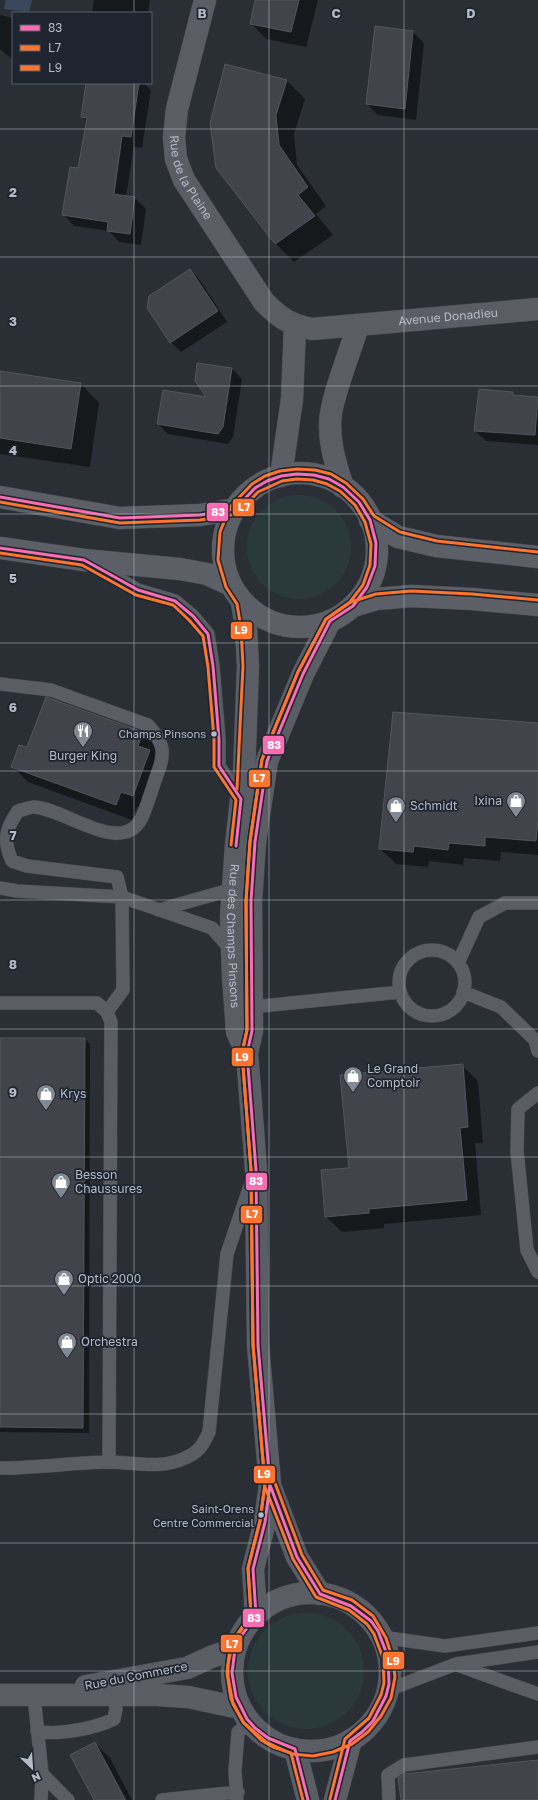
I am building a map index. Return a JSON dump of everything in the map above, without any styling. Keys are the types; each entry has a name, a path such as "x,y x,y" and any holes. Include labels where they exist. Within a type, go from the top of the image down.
{"main road":[{"path":"237,594 223,560 225,533 235,508 255,488 267,481 281,476 297,474 314,475 343,487 359,502 370,520 376,543 375,566 367,587 353,606"},
{"path":"0,497 120,518 200,515 235,508"},
{"path":"370,520 398,537 436,546 538,557"},
{"path":"0,548 84,560 180,569 207,574 237,594 257,615 292,627 312,627 330,621 353,606 377,599 411,596 472,599 538,605"}],"street":[{"name":"Rue de la Plaine","path":"205,0 177,109 174,137 176,159 184,180 264,302 276,315 295,326 312,329 358,325"},
{"name":"Avenue Donadieu","path":"358,325 538,309"},
{"path":"343,487 334,461 331,431 332,409 358,325"},
{"path":"281,476 292,399 295,326"},
{"name":"Rue des Champs Pinsons","path":"237,594 246,627 248,666 244,774 236,845 231,917 237,1032 247,1053"},
{"name":"Rue des Champs Pinsons","path":"256,1615 253,1568 265,1522 270,1484 258,1345 256,1170 247,1053 252,1031 251,901 254,849 267,761 303,674 330,621"},
{"name":"Rue des Champs Pinsons","path":"270,1484 297,1557 320,1594"},
{"path":"303,1594 320,1594 344,1601 362,1612 373,1623 381,1637 389,1661 390,1676 388,1690 382,1706 373,1721 362,1732 351,1740 338,1746 324,1750 310,1751 295,1749 279,1744 264,1736 245,1715 232,1682 232,1665 235,1649 244,1631 256,1615 270,1605 287,1597 303,1594"},
{"name":"Rue du Commerce","path":"34,1696 155,1672 186,1668 211,1657 235,1649"},
{"name":"Rue du Commerce","path":"0,1695 114,1695 188,1697 245,1715"},
{"path":"335,1800 351,1740"},
{"path":"295,1749 308,1800"}],"lane":[{"path":"84,560 138,590 175,600 193,616 208,634 213,666 219,740 219,766 241,799"},
{"path":"0,684 51,690 148,726 158,737 162,750 161,764 140,821 132,829 121,834 101,830 49,811 32,807 18,811 8,826 6,848 12,861 27,866 118,877 122,897 123,990 107,1012"},
{"path":"0,888 17,891 122,897 212,928 232,951"},
{"path":"159,910 233,889"},
{"path":"458,963 480,917 505,903 538,903"},
{"path":"425,951 437,951 449,955 458,963 463,972 463,992 458,1003 449,1011 438,1016 426,1016 414,1011 405,1003 400,992 399,979 404,966 413,956 425,951"},
{"path":"252,1007 400,992"},
{"path":"463,992 501,1007 535,1040 538,1051"},
{"path":"0,1003 97,1004 107,1012 111,1022 109,1462"},
{"path":"538,1093 518,1109 517,1151 527,1250 538,1272"},
{"path":"0,1468 109,1462 140,1466 160,1465 185,1459 201,1448 209,1432 227,1254 256,1170"},
{"path":"381,1637 445,1646 538,1633"},
{"path":"388,1690 456,1664 538,1652"},
{"path":"456,1664 538,1694"},
{"path":"37,1730 44,1733 58,1732 104,1724 114,1718 116,1709 114,1695"},
{"path":"34,1696 42,1774 41,1800"},
{"path":"162,1800 238,1796 235,1772 238,1732 245,1715"},
{"path":"389,1800 388,1775 404,1765 538,1747"},
{"path":"42,1774 68,1800"}],"shaded area":[{"path":"299,495 319,499 336,510 347,527 351,547 347,567 336,584 319,595 299,599 279,595 262,584 251,567 247,547 251,527 262,510 279,499"},
{"path":"306,1613 317,1614 328,1618 347,1630 359,1649 363,1660 363,1682 359,1693 347,1712 328,1724 317,1728 306,1729 295,1728 284,1724 265,1712 253,1693 249,1682 248,1671 249,1660 253,1649 265,1630 284,1618 295,1614"}],"water":[{"path":"6,0 32,0 29,12 4,9"}],"building":[{"path":"255,0 299,0 291,32 250,24"},
{"path":"375,26 413,31 405,109 366,104"},
{"path":"225,64 287,80 276,115 279,145 308,187 298,195 315,216 275,244 216,168 210,123"},
{"path":"86,84 139,84 131,137 122,136 114,194 135,197 130,234 107,231 108,222 62,215 70,167 78,168 87,118 81,117"},
{"path":"190,269 218,311 170,343 147,308 149,296"},
{"path":"197,363 232,368 223,427 218,434 157,424 163,390 206,397 195,381"},
{"path":"0,371 81,383 71,449 0,438"},
{"path":"479,389 513,392 513,395 538,397 535,435 474,431"},
{"path":"46,697 143,732 138,746 150,750 133,796 121,792 116,805 11,767 19,745 27,747"},
{"path":"393,712 538,723 538,820 536,841 485,837 485,846 449,843 448,850 414,846 413,852 379,849"},
{"path":"0,1038 85,1038 83,1428 0,1427"},
{"path":"463,1064 468,1127 460,1128 467,1200 369,1209 369,1213 325,1217 321,1170 349,1168 340,1075"},
{"path":"95,1742 125,1800 94,1800 70,1755"},
{"path":"538,1760 538,1800 401,1800 398,1778 404,1774"}],"transit line":[{"name":"L9","path":"237,789 243,666 241,628 237,604 226,587 218,560 220,532 230,507 252,484 265,476 280,471 297,469 315,470 331,474 346,483 363,499 374,516 400,532 437,541 538,552"},
{"name":"83","path":"0,497 120,518 200,515 235,509 255,488 267,481 281,476 297,474 314,475 329,479 343,487 359,502 370,520 376,543 375,566 367,587 353,606 330,621 303,674 267,761 255,842 251,901 252,1031 247,1053 256,1170 258,1345 270,1484 265,1522 253,1569 256,1615 242,1635 235,1649 232,1673 236,1697 247,1719 255,1728 268,1738 295,1749 308,1800"},
{"name":"L7","path":"0,502 120,523 200,520 237,514 258,492 282,481 297,479 313,480 327,484 340,491 355,505 365,522 371,544 370,565 363,585 350,602 326,619 298,672 262,759 250,841 246,901 247,1030 242,1053 251,1170 253,1345 265,1484 260,1521 248,1568 251,1614 230,1647 227,1673 231,1699 243,1722 261,1740 273,1747 291,1753 303,1800"},
{"name":"83","path":"0,548 84,560 138,590 175,601 193,616 208,634 213,666 219,739 219,766 241,799 236,846"},
{"name":"L7","path":"0,553 82,565 136,595 173,605 203,636 208,667 214,739 214,767 236,800 231,845"},
{"name":"L9","path":"275,1483 302,1555 323,1590 352,1600 373,1616 386,1638 393,1660 395,1677 391,1698 381,1716 368,1732 352,1744 333,1752 313,1756 292,1754 266,1742 244,1723 233,1704 228,1677 228,1665 232,1645 251,1614 248,1568 260,1521 265,1484 253,1345 251,1170 242,1053 247,1030 246,901 250,842 262,760 298,672 326,619 351,602 376,594 411,591 472,594 538,600"},
{"name":"83","path":"270,1485 297,1557 320,1594 351,1606 371,1621 378,1631 388,1657 389,1684 386,1696 373,1721 350,1741 335,1800"},
{"name":"L7","path":"265,1487 293,1559 316,1597 349,1610 367,1624 374,1634 383,1658 384,1683 381,1695 369,1718 345,1739 330,1799"}],"place":[{"name":"Champs Pinsons","path":"214,734"},
{"name":"Burger King","path":"83,748"},
{"name":"Ixina","path":"516,818"},
{"name":"Schmidt","path":"396,823"},
{"name":"Le Grand Comptoir","path":"353,1093"},
{"name":"Krys","path":"46,1111"},
{"name":"Besson Chaussures","path":"61,1199"},
{"name":"Optic 2000","path":"64,1296"},
{"name":"Orchestra","path":"67,1359"},
{"name":"Saint-Orens Centre Commercial","path":"261,1515"}]}
